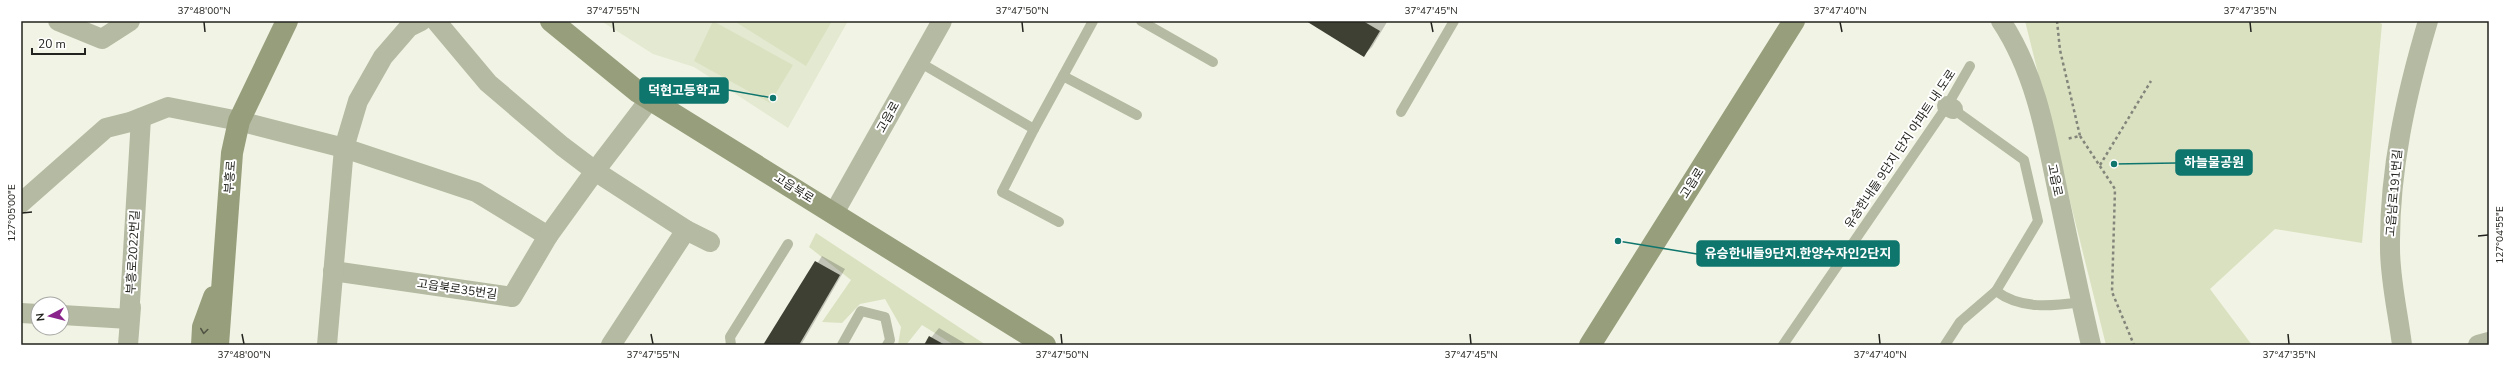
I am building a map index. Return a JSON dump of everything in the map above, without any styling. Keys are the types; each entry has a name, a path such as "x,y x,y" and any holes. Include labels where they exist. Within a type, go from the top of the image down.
{"street":[{"path":"58,21 102,39 130,21"},
{"name":"부흥로","path":"218,345 232,153 239,121 287,21"},
{"path":"328,345 344,148 358,101 383,57 409,27 421,21"},
{"path":"436,21 488,83 562,146 595,171 686,230 710,242"},
{"name":"고읍북로","path":"551,21 650,100 1045,345"},
{"name":"고읍로","path":"834,213 942,21"},
{"name":"고읍로","path":"1590,345 1794,21"},
{"name":"고읍로","path":"2001,21 2018,47 2030,76 2048,144 2091,345"},
{"name":"고읍남로191번길","path":"2402,345 2390,249 2395,159 2410,85 2428,21"},
{"name":"고읍북로35번길","path":"333,271 512,297 548,236 595,171 650,100"},
{"path":"21,202 106,128 141,118 168,107 239,121 344,148 476,192 548,236"},
{"name":"부흥로2022번길","path":"70,315 129,319 141,118"},
{"name":"부흥로2022번길","path":"128,345 141,118"},
{"path":"611,345 686,230"},
{"path":"202,345 204,327 224,268"},
{"path":"224,268 230,345"},
{"path":"2478,345 2489,342"}],"lane":[{"path":"1059,222 1002,192 1034,129 1093,21"},
{"path":"1141,21 1213,62"},
{"path":"1401,112 1454,21"},
{"path":"919,62 1034,129"},
{"name":"유승한내들 9단지 단지 아파트 내 도로","path":"1783,345 1950,108 1970,66"},
{"path":"1063,76 1137,115"},
{"name":"유승한내들 9단지 단지 아파트 내 도로","path":"1945,345 1960,322 1996,291 2038,222 2024,160 1950,108"},
{"path":"731,345 730,337 788,244"},
{"path":"1996,291 2006,299 2045,307 2081,302"},
{"path":"842,345 861,312 885,316 890,340 887,345"}],"path":[{"path":"2057,21 2060,50 2080,136 2116,188 2112,292 2134,345"},
{"path":"2100,165 2150,81"},
{"path":"2048,144 2080,136"}],"shaded area":[{"path":"601,21 848,21 788,128 694,67 653,54"},
{"path":"713,21 793,65 770,103 694,61"},
{"path":"734,21 832,21 806,66"},
{"path":"2025,21 2377,21 2382,24 2362,243 2275,229 2210,289 2252,345 2106,345"},
{"path":"816,233 986,345 954,345 922,325 906,345 898,345 901,327 885,299 860,304 842,323 822,322 851,280 809,247"}],"building":[{"path":"1306,21 1363,21 1380,31 1364,57"},
{"path":"815,261 840,275 799,345 763,345"},
{"path":"929,336 945,345 924,345"}],"place":[{"name":"덕현고등학교","path":"773,98"},
{"name":"하늘물공원","path":"2114,164"},
{"name":"유승한내들9단지.한양수자인2단지","path":"1618,241"}]}
